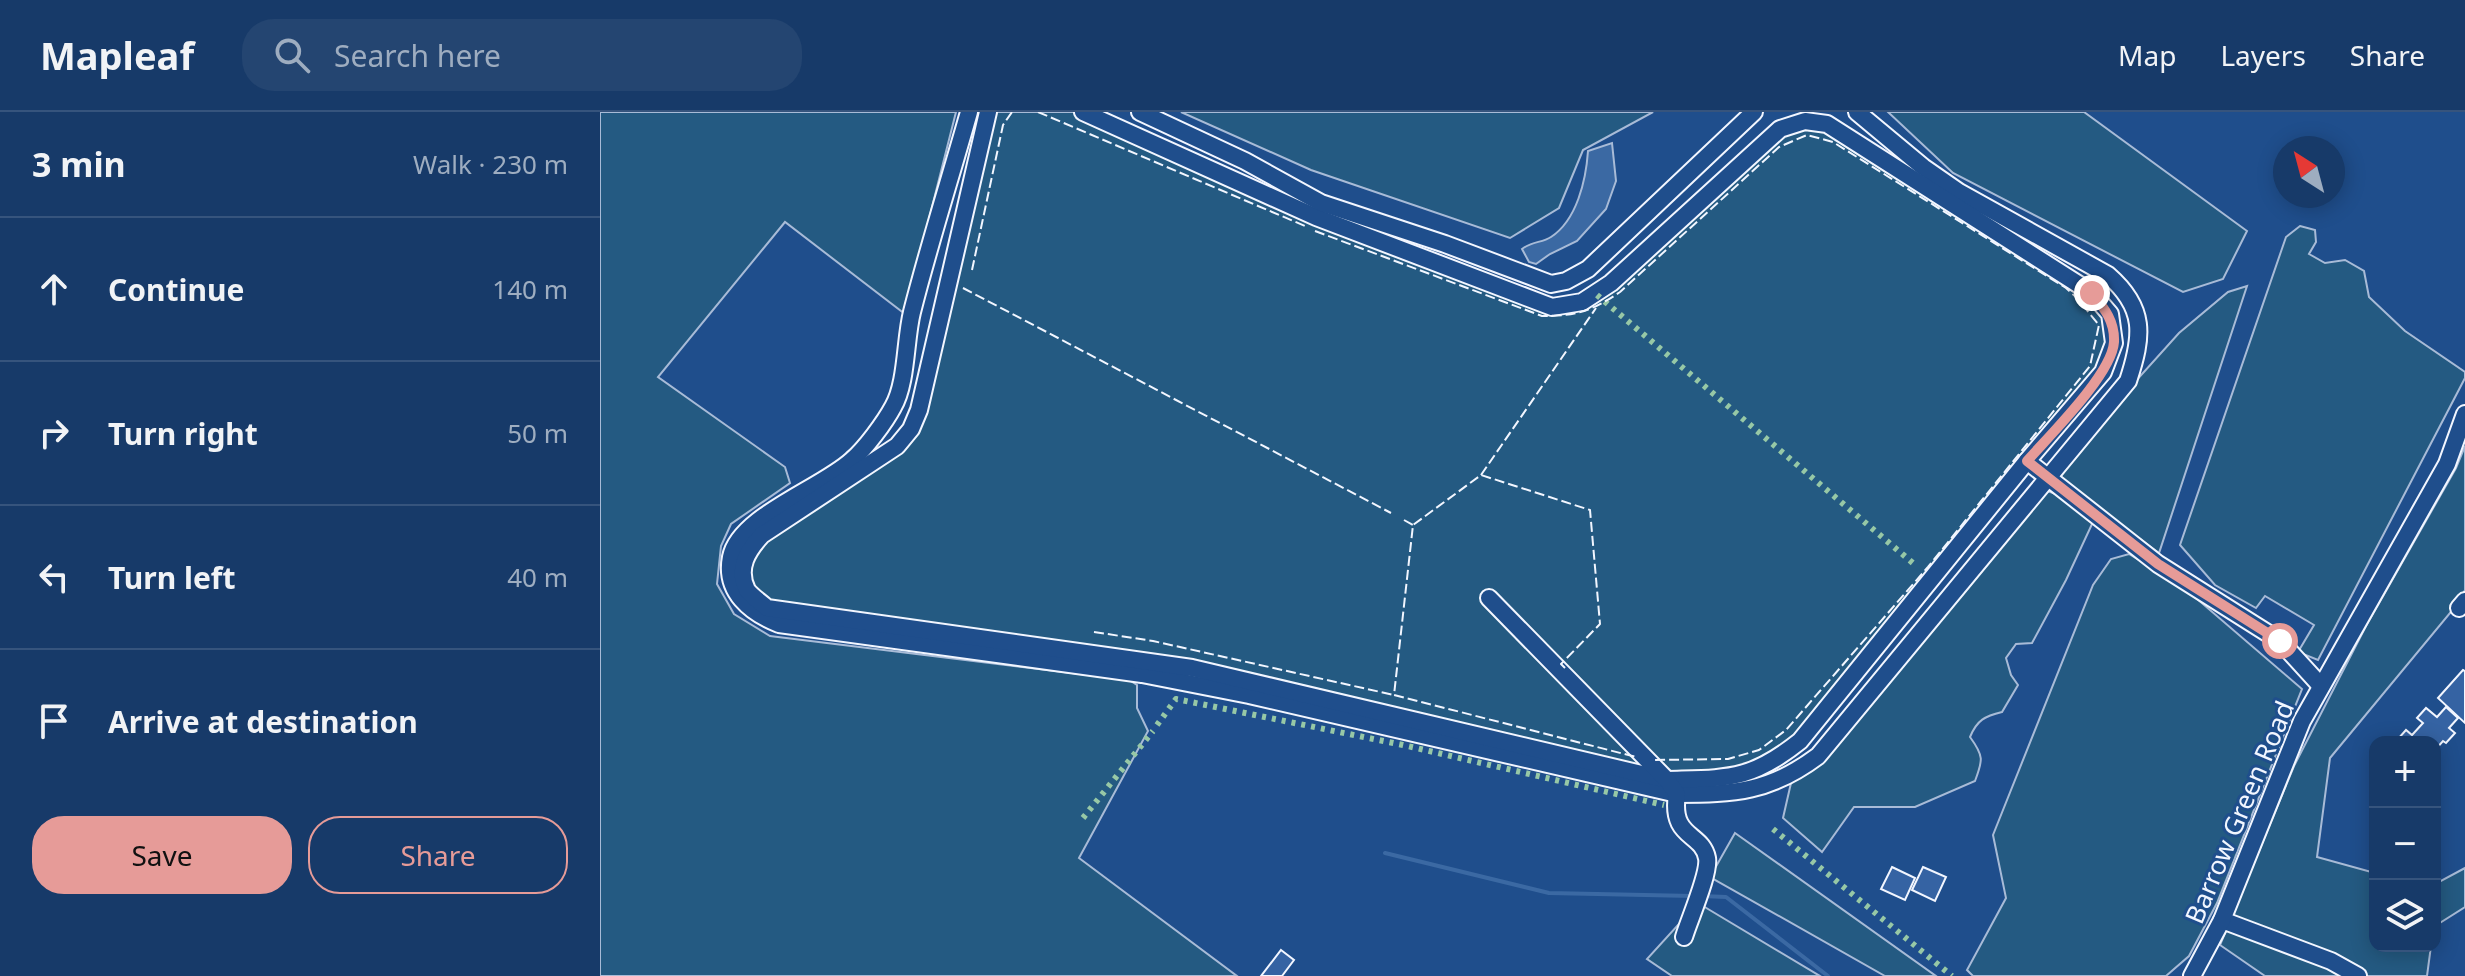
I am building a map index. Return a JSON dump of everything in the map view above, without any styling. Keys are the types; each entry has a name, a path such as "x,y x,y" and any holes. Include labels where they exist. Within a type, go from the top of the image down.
{"street":[{"path":"969,112 911,315 899,394 894,407 852,461 739,536 730,558 732,584 743,604 758,616 779,624 1142,674 1672,787 1748,791 1798,771 1818,756 2128,381 2137,354 2140,329 2134,308 2122,288 2108,275 1959,192 1923,167 1857,112"},
{"path":"988,112 919,410 911,429 897,446 762,535 747,550 743,568 747,590 767,608 1192,668 1672,787 1746,774 1775,761 1800,741 2103,372 2114,343 2110,314 2092,293 1827,124 1805,121 1780,129 1611,283 1582,302 1552,307 1316,217 1083,112"},
{"path":"1140,112 1233,156 1321,203 1445,244 1551,284 1566,281 1588,269 1754,112"},
{"name":"Barrow Green Road","path":"2192,976 2222,920 2302,721 2447,464 2465,414"},
{"path":"2027,461 2158,564 2280,641 2321,686"},
{"path":"1489,598 1672,787 1677,820 1703,849 1707,864 1684,937"},
{"path":"2222,920 2331,961 2358,976"}],"shaded area":[{"path":"600,112 956,112 905,314 785,222 658,377 785,467 790,483 731,524 721,546 717,584 734,614 770,636 1129,680 1137,685 1137,708 1148,731 1079,858 1237,976 600,976"},
{"path":"993,112 1076,112 1522,304 1552,313 1582,307 1781,135 1806,126 1824,129 2088,296 2105,324 2108,339 2099,370 1796,739 1741,770 1685,776 769,604 751,582 749,568 760,542 916,431"},
{"path":"1181,112 1653,112 1583,150 1559,208 1510,238 1311,170"},
{"path":"1888,112 2084,112 2247,231 2223,279 2183,292 1953,173"},
{"path":"1612,143 1616,181 1606,209 1577,241 1536,264 1529,262 1522,249 1551,237 1574,210 1588,151"},
{"path":"2300,226 2315,230 2316,242 2309,254 2325,263 2345,260 2364,271 2369,297 2405,331 2465,372 2465,378 2318,660 2298,652 2314,625 2265,596 2256,608 2215,585 2180,545 2286,237"},
{"path":"2247,286 2159,553 2052,474 2179,333 2228,292"},
{"path":"2465,446 2465,590 2460,601 2330,758 2317,857 2369,871 2369,952 2430,952 2427,976 2265,976 2220,945 2294,766 2366,626 2456,468"},
{"path":"2042,489 2067,498 2093,522 2032,643 2016,644 2006,658 2018,685 2002,712 1982,720 1970,737 1981,758 1975,781 1915,807 1854,807 1822,852 1783,818 1791,783 1966,571"},
{"path":"2129,554 2182,586 2302,689 2217,903 2189,956 2166,976 1973,976 1967,970 2006,898 1993,835 2093,585 2111,559"},
{"path":"1735,833 1936,976 1885,976 1710,877"},
{"path":"2465,868 2465,907 2441,922 2441,881"},
{"path":"1698,903 1820,976 1672,976 1647,959"}],"building":[{"path":"2465,671 2465,723 2438,698"},
{"path":"2446,707 2458,718 2449,728 2455,733 2446,743 2441,743 2441,736 2401,736 2406,730 2412,735 2423,723 2417,718 2426,708 2437,717"},
{"path":"1892,867 1915,878 1905,900 1881,889"},
{"path":"1923,867 1946,877 1935,901 1912,890"},
{"path":"1281,950 1294,960 1282,976 1261,976"}],"waterway":[{"path":"1385,853 1549,893 1693,896"},
{"path":"1702,896 1726,897 1828,976"}],"hedge":[{"path":"1597,295 1914,564"},
{"path":"1157,725 1176,699 1403,745 1664,805"},
{"path":"1083,818 1153,731"},
{"path":"1773,829 1952,976"}],"fence":[{"path":"972,270 1003,125 1012,112"},
{"path":"1038,112 1305,226"},
{"path":"1315,231 1542,316 1565,315 1592,308 1620,292 1779,147 1807,135 1833,142 2066,288 2099,325 2090,366 1928,567 1786,730 1759,750 1728,759 1654,760"},
{"path":"963,288 1391,513"},
{"path":"1481,475 1596,308"},
{"path":"1565,668 1561,664 1600,624 1590,510 1481,475 1413,525 1394,695 1636,757"},
{"path":"1404,520 1413,525"},
{"path":"1094,632 1153,641 1394,695"}],"route":[{"path":"2092,293 2110,314 2114,343 2103,372 2027,461 2158,564 2280,641"}]}
